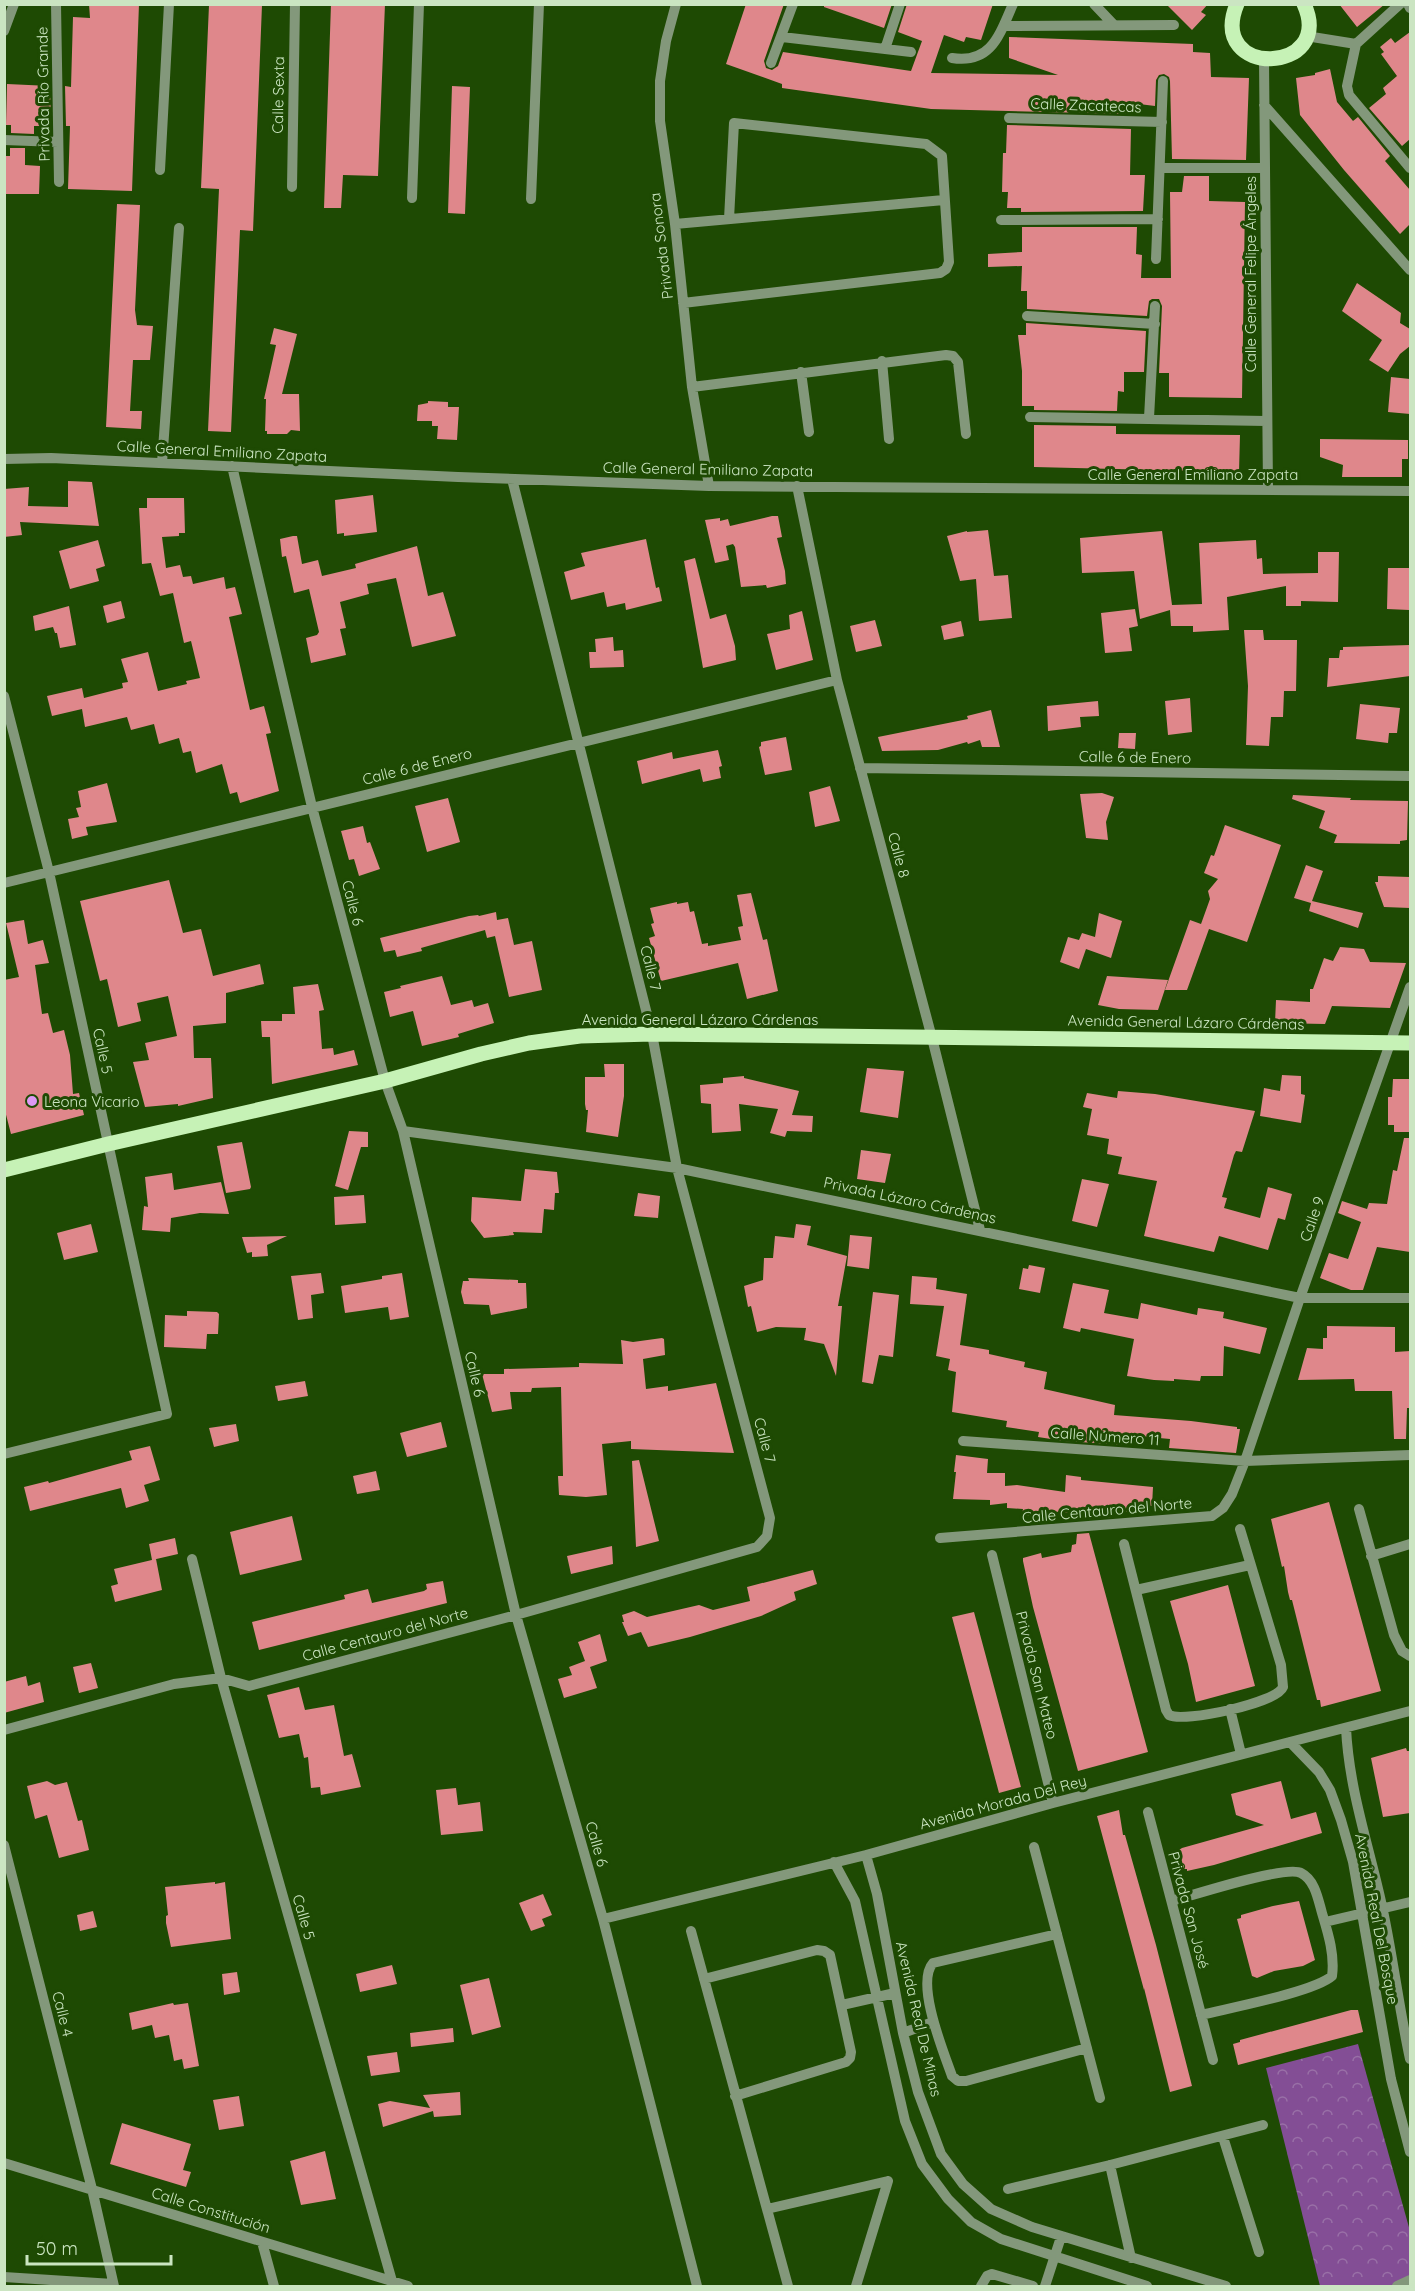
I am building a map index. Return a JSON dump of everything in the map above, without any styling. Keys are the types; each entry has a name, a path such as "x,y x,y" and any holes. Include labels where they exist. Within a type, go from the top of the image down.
{"main road":[{"path":"1237,4 1233,25 1236,38 1242,48 1252,56 1264,60 1277,60 1300,47 1309,24 1304,4"},
{"name":"Avenida General Lázaro Cárdenas","path":"4,1170 108,1143 385,1081 481,1054 529,1043 580,1036 652,1034 1410,1043"}],"street":[{"path":"4,31 14,4"},
{"name":"Privada Río Grande","path":"56,4 59,183"},
{"path":"160,170 169,4"},
{"name":"Calle Sexta","path":"292,187 295,4"},
{"path":"412,198 419,4"},
{"path":"531,199 539,4"},
{"name":"Privada Sonora","path":"676,4 666,41 660,81 660,121 675,224 692,387 709,486"},
{"path":"771,63 793,4"},
{"path":"885,49 900,4"},
{"path":"952,58 966,60 981,57 990,48 1004,26 1013,4"},
{"path":"1094,4 1113,24"},
{"path":"1400,4 1356,44 1347,86 1349,95 1410,168"},
{"path":"1004,26 1174,25"},
{"path":"1306,36 1356,44"},
{"path":"782,37 911,52"},
{"name":"Calle General Felipe Ángeles","path":"1264,60 1268,489"},
{"path":"1156,259 1163,81"},
{"path":"1264,105 1410,270"},
{"name":"Calle Zacatecas","path":"1009,118 1162,122"},
{"path":"683,303 940,273 946,269 949,262 942,156 926,144 734,123 729,219"},
{"path":"4,140 58,142"},
{"path":"1160,168 1265,168"},
{"path":"675,224 944,200"},
{"path":"1001,220 1158,219"},
{"path":"162,463 179,228"},
{"path":"1149,418 1155,306"},
{"path":"1027,316 1155,324"},
{"path":"692,387 946,354 953,356 958,362 966,435"},
{"path":"882,361 889,439"},
{"path":"801,372 810,432"},
{"path":"1030,417 1266,421"},
{"name":"Calle General Emiliano Zapata","path":"4,459 51,458 709,486 1410,491"},
{"name":"Calle 6","path":"232,466 312,807 385,1081 403,1131 516,1615 603,1919 697,2286"},
{"name":"Calle 7","path":"512,479 652,1034 677,1168 770,1518 767,1536"},
{"name":"Calle 8","path":"797,486 837,680 932,1038 980,1230"},
{"name":"Calle 6 de Enero","path":"4,884 837,680"},
{"name":"Calle 5","path":"4,696 49,872 167,1414 4,1454"},
{"name":"Calle 6 de Enero","path":"860,768 1410,776"},
{"name":"Calle 9","path":"1245,1461 1410,987"},
{"name":"Privada Lázaro Cárdenas","path":"403,1131 677,1168 1300,1298 1410,1298"},
{"name":"Calle Número 11","path":"963,1441 1245,1461 1410,1455"},
{"name":"Calle Centauro del Norte","path":"940,1538 1212,1516 1223,1508 1232,1494 1245,1461"},
{"path":"1359,1509 1394,1635 1408,1655"},
{"path":"1124,1544 1169,1715 1180,1719 1230,1710 1270,1698 1283,1687 1281,1665 1240,1529"},
{"name":"Calle Centauro del Norte","path":"4,1730 174,1684 221,1678 249,1686 516,1615 757,1547 767,1536"},
{"path":"1371,1556 1410,1544"},
{"name":"Privada San Mateo","path":"992,1555 1053,1803"},
{"name":"Calle 5","path":"192,1559 221,1678 393,2281"},
{"path":"1136,1590 1250,1565"},
{"path":"1230,1710 1241,1754"},
{"name":"Avenida Morada Del Rey","path":"603,1919 866,1855 1053,1803 1410,1711"},
{"name":"Avenida Real Del Bosque","path":"1346,1728 1353,1794 1382,1907 1410,2059"},
{"name":"Avenida Real Del Bosque","path":"1290,1742 1319,1772 1330,1790 1341,1820 1353,1862 1390,2079 1410,2151"},
{"name":"Privada San José","path":"1148,1812 1213,2060"},
{"name":"Calle 4","path":"4,1845 92,2189 114,2285"},
{"path":"1034,1847 1100,2098"},
{"name":"Avenida Real De Minas","path":"866,1855 877,1894 903,2032 926,2117 942,2154 963,2184 991,2209 1032,2227 1226,2286"},
{"path":"834,1862 855,1901 905,2121 922,2164 948,2199 971,2222 1001,2239 1054,2258 1147,2286"},
{"path":"1172,1901 1286,1870 1300,1872 1310,1880 1325,1922 1333,1959 1332,1976 1328,1980 1272,1998 1201,2015"},
{"path":"1325,1922 1410,1902"},
{"path":"691,1931 788,2286"},
{"path":"1057,1934 933,1963 928,1968 926,1976 933,2022 952,2076 958,2081 966,2082 1087,2048"},
{"path":"704,1979 817,1950 830,1955 842,2005 851,2052 850,2058 846,2062 735,2097"},
{"path":"842,2005 895,1993"},
{"path":"903,2032 933,2022"},
{"path":"1008,2189 1223,2137 1263,2125"},
{"path":"1223,2137 1259,2252"},
{"path":"922,2164 942,2154"},
{"name":"Calle Constitución","path":"4,2163 408,2286"},
{"path":"1110,2165 1131,2258"},
{"path":"767,2209 888,2181 855,2286"},
{"path":"1045,2286 1061,2237"},
{"path":"262,2242 274,2286"},
{"path":"981,2286 987,2276 992,2274 1034,2286"},
{"path":"4,2277 114,2285"},
{"path":"1397,2286 1410,2280"}],"green space":[{"path":"1358,2044 1410,2231 1410,2286 1320,2286 1266,2068"}],"building":[{"path":"89,4 139,4 132,191 68,189 70,126 66,126 65,86 71,87 73,17 90,18"},
{"path":"331,4 385,4 378,176 343,175 341,208 324,208"},
{"path":"746,4 784,4 764,61 766,68 772,70 778,66 783,52 911,71 922,41 898,32 907,4 993,4 981,40 966,37 964,42 944,35 931,73 1058,75 1009,58 1009,37 1193,44 1193,52 1210,53 1211,77 1249,78 1246,160 1172,159 1170,81 1169,77 1164,74 1159,75 1156,80 1155,106 1139,104 1139,112 1131,114 931,109 782,88 782,84 726,64"},
{"path":"824,4 892,4 884,28 824,7"},
{"path":"1166,4 1208,4 1201,12 1206,15 1192,30"},
{"path":"1339,4 1385,4 1357,27"},
{"path":"209,5 262,5 253,231 240,230 231,432 208,431 219,189 201,188"},
{"path":"1410,32 1410,139 1402,146 1369,108 1386,94 1383,88 1397,76 1381,54 1384,52 1380,47 1391,38 1395,43"},
{"path":"1330,69 1337,102 1353,121 1358,117 1390,156 1385,161 1410,190 1410,224 1400,234 1300,115 1296,78 1315,75 1315,73"},
{"path":"7,84 50,86 51,126 34,126 34,134 11,133 11,125 6,125"},
{"path":"452,86 470,87 465,214 448,213"},
{"path":"1007,125 1131,129 1130,175 1145,175 1143,211 1021,212 1021,208 1007,208 1008,192 1002,192 1003,153 1006,153"},
{"path":"10,148 25,148 25,165 40,166 39,194 4,194 4,156 10,156"},
{"path":"1184,176 1209,176 1209,201 1245,202 1242,398 1169,397 1169,373 1159,373 1162,306 1159,299 1149,301 1147,316 1027,309 1027,291 1021,291 1022,266 988,267 988,254 1022,252 1022,227 1137,227 1136,254 1142,255 1141,278 1171,278 1170,192 1182,192"},
{"path":"117,204 140,205 135,310 137,325 153,326 150,360 133,360 130,411 142,411 141,429 106,427"},
{"path":"1357,283 1401,313 1400,323 1410,329 1410,346 1400,354 1388,372 1369,360 1382,340 1342,311"},
{"path":"1026,323 1146,331 1144,372 1124,372 1124,392 1118,391 1117,411 1034,410 1034,406 1022,406 1022,371 1018,335 1026,335"},
{"path":"274,328 297,334 282,394 299,394 300,431 291,430 287,434 267,434 265,431 266,399 264,399 276,345 270,344"},
{"path":"1391,377 1410,379 1410,414 1388,412"},
{"path":"428,401 448,402 448,407 459,407 457,440 437,439 438,426 432,426 432,421 417,421 418,405 428,403"},
{"path":"1034,425 1116,426 1116,434 1240,435 1239,472 1034,467"},
{"path":"1320,439 1408,440 1408,459 1402,459 1402,477 1342,477 1343,465 1320,457"},
{"path":"68,481 92,482 99,526 20,522 22,535 4,537 4,489 29,487 28,506 68,507"},
{"path":"373,495 377,532 344,536 344,533 337,534 335,500"},
{"path":"147,498 184,498 185,533 179,533 179,536 162,537 166,568 180,565 183,577 191,576 193,584 224,577 226,589 235,587 242,614 229,617 250,710 264,706 271,733 266,734 279,791 240,803 237,792 230,794 222,764 196,773 191,751 183,753 179,738 159,744 154,724 131,730 127,717 85,727 82,709 52,716 47,696 82,688 84,698 123,688 122,683 128,682 121,659 148,652 158,691 187,684 186,681 200,678 191,641 184,643 173,593 160,596 151,563 142,564 139,508 147,508"},
{"path":"778,516 782,537 777,538 786,584 767,588 766,585 741,587 735,547 733,544 726,546 729,560 715,563 705,520 728,519 730,526"},
{"path":"988,530 994,576 1008,575 1012,618 979,621 976,579 960,581 947,536 967,531"},
{"path":"1162,531 1172,605 1202,604 1199,543 1256,540 1257,559 1262,558 1263,574 1318,573 1318,552 1339,552 1338,602 1301,601 1301,606 1286,606 1286,586 1227,597 1229,630 1193,632 1193,626 1171,626 1170,610 1140,619 1134,571 1082,573 1080,538"},
{"path":"297,536 302,564 318,560 322,576 356,568 355,564 417,546 428,596 443,592 456,636 412,647 396,578 367,584 369,594 340,602 346,628 340,629 346,655 311,663 306,638 317,635 319,632 309,589 294,593 286,556 282,557 280,539"},
{"path":"646,539 656,588 659,587 662,601 626,610 625,603 607,607 604,592 571,600 564,572 585,566 581,553"},
{"path":"98,540 105,566 96,569 99,581 70,589 59,551"},
{"path":"695,558 710,619 726,614 735,646 736,660 703,668 684,561"},
{"path":"1388,568 1410,568 1409,610 1387,609"},
{"path":"121,601 125,618 107,623 103,606"},
{"path":"69,606 76,645 60,648 57,633 53,627 35,631 33,616"},
{"path":"1135,609 1138,626 1129,628 1132,651 1105,653 1101,613"},
{"path":"802,611 813,660 776,670 767,634 790,629 789,615"},
{"path":"875,620 882,646 856,652 850,626"},
{"path":"961,621 964,636 944,640 941,626"},
{"path":"1244,630 1263,630 1264,640 1297,640 1296,691 1284,691 1283,717 1271,717 1269,746 1246,745 1248,686"},
{"path":"613,637 614,651 623,650 624,667 590,668 589,652 596,652 595,639"},
{"path":"1410,645 1410,676 1327,687 1329,658 1339,658 1343,647"},
{"path":"1190,698 1192,732 1168,735 1165,701"},
{"path":"1098,701 1099,716 1080,717 1081,727 1048,731 1047,706"},
{"path":"1360,704 1400,708 1397,733 1389,733 1388,743 1356,739"},
{"path":"991,710 1000,747 982,747 980,740 938,750 882,751 878,737 968,719 967,716"},
{"path":"1119,733 1136,733 1135,749 1118,748"},
{"path":"786,737 792,770 765,775 759,747 761,742"},
{"path":"718,750 722,766 719,767 721,778 703,782 700,769 642,784 637,761 672,752 673,759"},
{"path":"107,783 117,822 86,827 88,835 72,839 68,819 79,817 76,808 81,807 78,791"},
{"path":"830,786 840,821 815,827 809,792"},
{"path":"1102,793 1114,797 1106,822 1108,840 1086,838 1080,794"},
{"path":"1293,795 1351,798 1350,800 1408,801 1407,840 1400,841 1400,844 1334,843 1337,835 1319,828 1325,811 1292,799"},
{"path":"448,798 460,842 427,852 415,806"},
{"path":"1225,825 1281,845 1247,942 1209,929 1187,990 1165,990 1190,920 1201,924 1210,899 1208,891 1218,879 1204,873 1211,855 1214,856"},
{"path":"363,826 367,843 370,842 380,869 359,876 354,859 349,860 341,831"},
{"path":"1306,865 1323,871 1312,901 1363,913 1358,928 1309,911 1311,903 1294,898"},
{"path":"1378,876 1410,877 1410,908 1384,907 1375,882 1378,882"},
{"path":"169,880 183,933 201,929 213,976 260,964 264,984 226,993 226,1023 193,1026 194,1058 211,1058 213,1098 178,1106 178,1104 145,1107 133,1062 149,1060 145,1043 177,1036 168,996 137,1003 141,1021 118,1027 107,979 100,981 80,901"},
{"path":"751,893 763,940 767,939 778,991 747,999 738,963 661,981 649,938 655,936 651,924 654,923 650,908 688,902 690,912 694,911 702,944 708,943 708,946 741,940 738,927 743,926 737,895"},
{"path":"496,912 497,920 508,918 514,945 532,941 542,990 509,997 495,936 487,938 485,930 397,957 395,950 384,952 380,938 469,916"},
{"path":"1099,913 1122,921 1111,958 1086,949 1079,969 1060,962 1068,937 1079,940 1082,933 1095,937"},
{"path":"24,920 28,944 43,940 49,963 35,965 42,1014 48,1013 53,1033 64,1030 70,1055 73,1094 79,1093 84,1115 11,1134 4,1107 4,980 19,977 6,923"},
{"path":"1340,947 1364,949 1370,962 1406,963 1390,1008 1332,1006 1325,1024 1275,1023 1276,1000 1310,1002 1310,989 1313,989 1324,958 1333,961"},
{"path":"442,976 451,1005 472,1000 474,1007 488,1003 494,1023 458,1034 459,1037 422,1046 413,1011 390,1017 384,992"},
{"path":"1107,976 1168,980 1158,1010 1119,1009 1098,1005"},
{"path":"318,984 324,1010 319,1011 322,1049 333,1048 334,1055 354,1050 358,1065 272,1084 270,1037 262,1037 261,1021 282,1021 282,1014 295,1014 293,987"},
{"path":"604,1064 624,1064 624,1096 618,1137 586,1132 588,1110 585,1104 585,1077 605,1077"},
{"path":"867,1068 904,1071 898,1118 860,1112"},
{"path":"1282,1075 1301,1076 1301,1094 1305,1095 1301,1123 1260,1116 1264,1088 1280,1091"},
{"path":"744,1076 744,1078 799,1091 792,1115 813,1116 812,1132 787,1131 785,1137 770,1133 778,1109 739,1104 741,1131 712,1133 711,1104 701,1103 700,1085 723,1083 723,1078"},
{"path":"1393,1079 1410,1079 1410,1132 1394,1132 1394,1125 1388,1125 1388,1097 1392,1097"},
{"path":"1118,1091 1155,1094 1255,1111 1242,1152 1236,1151 1234,1155 1222,1197 1227,1198 1224,1208 1260,1218 1268,1187 1292,1194 1285,1220 1278,1218 1268,1250 1219,1236 1214,1252 1144,1236 1157,1181 1118,1174 1122,1157 1107,1154 1109,1139 1087,1135 1092,1109 1083,1107 1087,1093 1117,1098"},
{"path":"349,1131 368,1132 368,1147 361,1147 348,1190 335,1186"},
{"path":"1404,1138 1410,1138 1410,1252 1377,1247 1363,1290 1351,1290 1320,1278 1329,1253 1348,1259 1361,1222 1338,1213 1342,1201 1367,1209 1369,1203 1387,1204 1393,1170 1397,1171"},
{"path":"242,1142 251,1187 226,1193 217,1146"},
{"path":"861,1150 891,1154 885,1183 857,1179"},
{"path":"525,1169 557,1172 559,1193 555,1193 554,1210 544,1209 542,1233 513,1232 514,1235 484,1238 471,1221 472,1197 521,1201"},
{"path":"172,1173 174,1190 221,1182 229,1214 200,1213 171,1218 170,1232 142,1230 144,1206 148,1207 145,1177"},
{"path":"1082,1179 1109,1184 1097,1227 1072,1221"},
{"path":"638,1193 660,1196 658,1218 634,1216"},
{"path":"364,1195 366,1223 335,1225 334,1197"},
{"path":"91,1224 98,1252 64,1260 57,1233"},
{"path":"796,1224 811,1226 807,1245 847,1256 838,1306 842,1306 836,1376 824,1344 804,1340 806,1328 776,1327 757,1332 751,1306 748,1307 744,1286 763,1280 764,1258 773,1258 775,1236 794,1238"},
{"path":"850,1235 872,1237 869,1269 847,1266"},
{"path":"287,1236 267,1245 268,1256 252,1257 252,1252 247,1253 242,1237"},
{"path":"1029,1265 1045,1268 1040,1293 1019,1289 1023,1268 1028,1269"},
{"path":"321,1273 324,1293 311,1295 313,1318 298,1320 291,1276"},
{"path":"402,1273 409,1317 390,1320 388,1307 345,1313 341,1286"},
{"path":"912,1276 937,1278 936,1289 967,1294 960,1345 989,1350 989,1354 1025,1362 1024,1367 1047,1372 1044,1389 1115,1405 1114,1415 1237,1427 1240,1429 1236,1453 1169,1448 1170,1439 1127,1435 1127,1445 1064,1441 1038,1437 1039,1432 1006,1427 1007,1421 952,1412 956,1372 948,1370 950,1359 936,1356 944,1306 910,1304"},
{"path":"468,1278 518,1280 518,1283 526,1283 527,1308 491,1315 489,1305 464,1304 461,1292 463,1281 469,1281"},
{"path":"1073,1283 1109,1290 1104,1313 1138,1319 1141,1303 1197,1315 1198,1308 1224,1312 1223,1318 1267,1328 1260,1354 1224,1346 1223,1376 1201,1376 1200,1381 1154,1380 1127,1376 1134,1339 1081,1328 1080,1332 1063,1328"},
{"path":"873,1292 899,1295 893,1357 879,1355 873,1384 862,1382"},
{"path":"187,1311 217,1312 219,1314 218,1334 207,1334 206,1349 164,1347 165,1315 187,1316"},
{"path":"1327,1326 1395,1327 1395,1352 1410,1351 1410,1408 1407,1408 1406,1439 1394,1439 1392,1391 1355,1391 1354,1379 1298,1380 1307,1348 1323,1349 1323,1338 1327,1338"},
{"path":"662,1338 665,1355 643,1359 646,1389 668,1386 668,1391 716,1383 734,1453 631,1449 631,1441 602,1444 607,1495 586,1497 559,1495 558,1476 563,1476 561,1387 532,1388 531,1392 510,1392 512,1409 492,1412 482,1374 504,1374 504,1369 579,1367 579,1363 623,1364 621,1340 633,1342"},
{"path":"305,1381 308,1396 278,1401 275,1386"},
{"path":"441,1422 447,1447 407,1457 400,1433"},
{"path":"236,1424 239,1441 214,1447 209,1428"},
{"path":"150,1446 160,1480 144,1485 149,1501 126,1508 121,1488 30,1511 24,1487 48,1481 49,1483 132,1460 129,1451"},
{"path":"956,1455 988,1459 987,1473 1005,1473 1005,1486 1017,1485 1065,1492 1066,1475 1081,1477 1081,1480 1153,1487 1152,1506 1143,1505 1143,1512 1112,1512 1112,1517 1078,1519 1079,1513 1043,1511 1043,1516 1022,1515 1023,1509 1007,1508 1007,1503 990,1505 990,1500 953,1499"},
{"path":"639,1460 659,1541 636,1547 632,1461"},
{"path":"376,1471 380,1490 357,1494 353,1476"},
{"path":"1329,1502 1381,1691 1321,1707 1320,1700 1317,1700 1292,1600 1290,1600 1284,1566 1282,1567 1271,1519"},
{"path":"292,1516 302,1560 240,1575 230,1532"},
{"path":"1089,1533 1148,1752 1078,1771 1033,1607 1023,1558 1041,1553 1042,1558 1071,1552 1072,1545 1076,1544 1077,1534"},
{"path":"175,1538 178,1554 152,1560 149,1544"},
{"path":"612,1546 613,1564 571,1574 567,1556"},
{"path":"156,1559 162,1590 115,1602 111,1586 118,1584 114,1569"},
{"path":"813,1570 817,1584 794,1592 796,1600 761,1616 690,1637 648,1647 641,1632 628,1636 622,1622 624,1622 622,1615 634,1611 647,1617 699,1605 713,1610 750,1601 747,1587"},
{"path":"443,1581 447,1603 259,1650 252,1622 345,1599 344,1595 368,1589 372,1603 424,1591 427,1589 426,1584"},
{"path":"1228,1585 1255,1686 1196,1702 1170,1601"},
{"path":"974,1612 1021,1787 999,1793 952,1617"},
{"path":"600,1634 607,1661 590,1667 597,1688 564,1698 558,1679 572,1675 569,1667 585,1661 578,1642"},
{"path":"91,1663 98,1688 79,1693 73,1667"},
{"path":"26,1676 28,1686 40,1682 44,1702 4,1713 4,1682"},
{"path":"299,1687 305,1710 334,1705 344,1756 352,1754 361,1787 321,1795 320,1787 311,1788 308,1757 304,1758 299,1734 279,1738 267,1695"},
{"path":"1406,1748 1410,1751 1410,1813 1383,1817 1371,1758"},
{"path":"47,1781 55,1785 67,1782 78,1821 82,1820 89,1850 59,1858 47,1815 35,1819 27,1786"},
{"path":"1281,1781 1291,1819 1316,1812 1322,1833 1214,1865 1187,1871 1184,1869 1179,1850 1182,1848 1264,1825 1236,1815 1231,1794"},
{"path":"456,1788 458,1805 480,1802 483,1831 441,1835 436,1790"},
{"path":"1119,1810 1123,1835 1125,1835 1156,1945 1192,2086 1170,2092 1097,1816"},
{"path":"215,1882 215,1884 225,1882 231,1939 171,1947 166,1923 168,1915 165,1887"},
{"path":"543,1894 552,1915 542,1919 545,1926 531,1931 519,1903"},
{"path":"1299,1901 1315,1960 1303,1966 1274,1971 1257,1978 1252,1976 1237,1919 1241,1918 1241,1915"},
{"path":"93,1911 97,1927 80,1931 77,1915"},
{"path":"392,1965 397,1984 360,1992 356,1974"},
{"path":"237,1972 240,1992 224,1995 222,1974"},
{"path":"489,1978 501,2027 472,2035 460,1985"},
{"path":"173,2003 174,2005 188,2003 199,2066 184,2069 182,2059 174,2061 169,2035 155,2038 152,2025 132,2030 129,2013"},
{"path":"1358,2010 1363,2032 1238,2065 1233,2044 1240,2040"},
{"path":"453,2028 454,2042 411,2047 410,2033"},
{"path":"397,2052 400,2072 371,2076 367,2056"},
{"path":"460,2092 461,2115 434,2117 433,2111 383,2127 378,2104 390,2101 430,2108 423,2095"},
{"path":"239,2096 244,2126 219,2130 213,2100"},
{"path":"122,2123 191,2144 183,2170 191,2172 186,2187 110,2164"},
{"path":"325,2151 336,2199 301,2205 290,2161"}],"place":[{"name":"Leona Vicario","path":"32,1101"}]}
